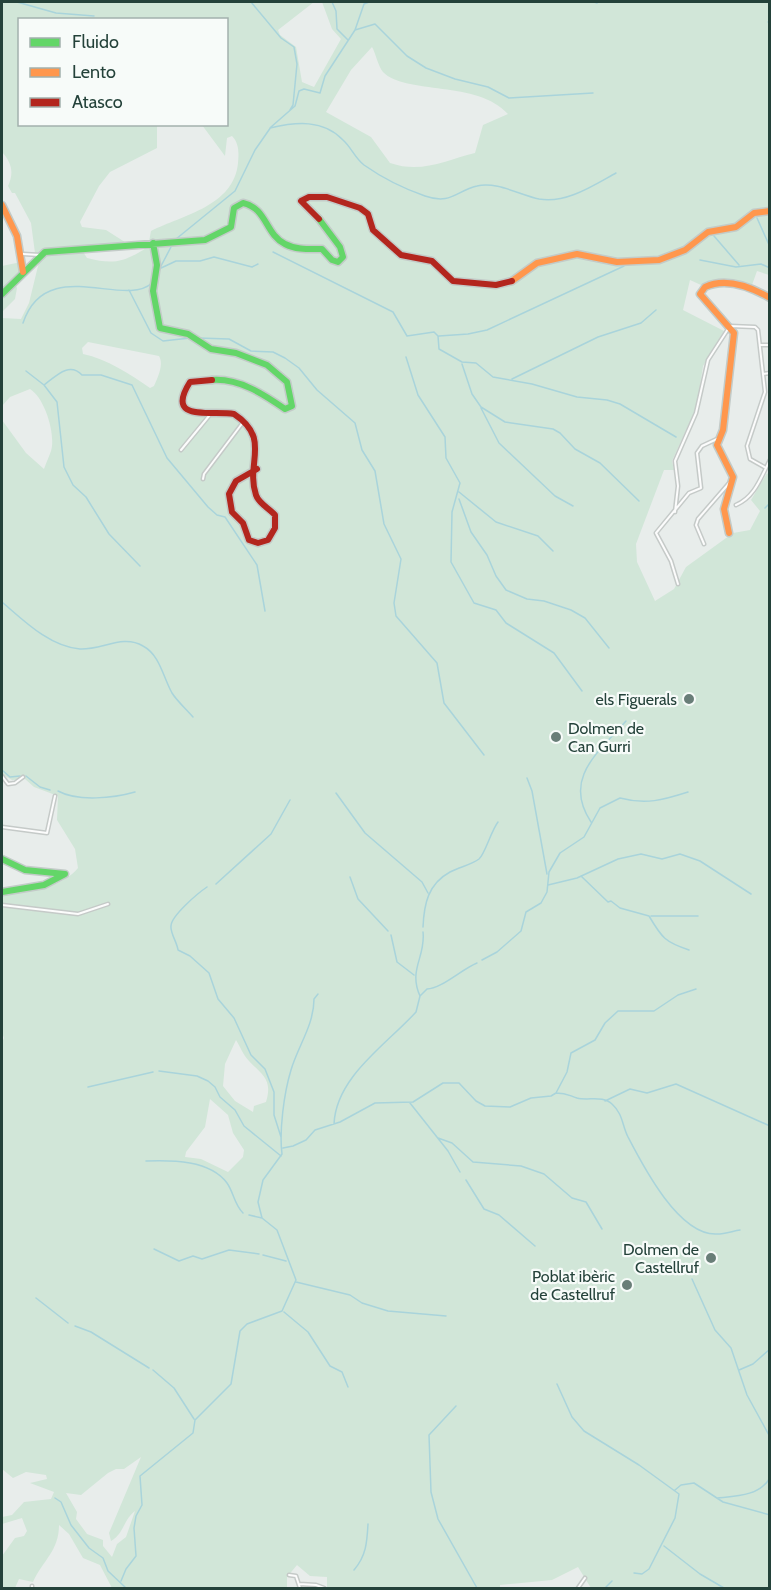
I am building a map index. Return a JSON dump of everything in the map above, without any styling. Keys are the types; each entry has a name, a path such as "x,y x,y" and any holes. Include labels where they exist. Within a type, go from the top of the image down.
{"street":[{"path":"2,294 26,265 40,255 53,251 209,239 231,227 236,206 247,203 263,213 280,241 301,250 322,249 332,260 341,261 343,257 340,247 319,218 301,204 306,197 327,197 364,210 373,230 401,255 432,261 453,281 500,285 513,281 537,263 577,254 617,262 657,261 681,253 708,232 736,226 754,213 770,211"},
{"path":"2,205 2,214 13,226 26,265"},
{"path":"153,243 158,265 153,291 160,328 189,334 211,349 236,352 267,365 287,382 290,389 292,406 285,409 269,398 234,381 224,379 190,382 183,393 185,408 194,415 222,411 244,421 256,448 257,469 256,494 261,503 275,515 276,523 268,540 258,543 249,540 243,523 232,512 229,494 236,481 257,469"},
{"path":"22,253 40,255"},
{"path":"678,584 671,561 656,535 659,527 675,512 689,493 701,488 697,453 717,438 723,430 734,333 700,294 705,287 717,283 746,285 770,298"},
{"path":"730,326 757,328 765,392 747,446 750,459 766,468"},
{"path":"675,512 678,483 675,461 696,413 708,360 730,326"},
{"path":"759,345 770,345"},
{"path":"763,374 770,374"},
{"path":"181,450 209,416 209,412"},
{"path":"203,479 204,474 244,421"},
{"path":"717,438 718,453 732,472 733,479 724,508 729,533"},
{"path":"736,505 745,501 753,492 770,460"},
{"path":"704,544 696,525 698,519 733,479"},
{"path":"2,776 8,784 15,783 23,777"},
{"path":"2,827 47,833 55,796"},
{"path":"2,859 25,870 65,874 44,885 2,892"},
{"path":"2,905 78,914 108,904"},
{"path":"289,1575 296,1576 300,1588"},
{"path":"578,1588 585,1578"},
{"path":"299,1584 316,1584 324,1588"}],"green space":[{"path":"2,2 314,2 278,30 280,35 296,47 302,82 314,87 341,39 332,29 322,2 769,2 769,275 757,271 752,285 714,280 701,285 690,280 683,310 724,331 703,366 697,406 672,461 674,470 664,470 636,544 637,562 655,601 674,589 686,567 733,533 750,530 760,511 751,500 767,473 769,475 769,1588 591,1588 578,1567 552,1580 500,1585 500,1588 327,1588 327,1577 310,1576 297,1565 287,1577 287,1588 112,1588 100,1565 83,1558 69,1534 59,1525 53,1549 33,1582 19,1579 15,1588 2,1588 2,1556 15,1538 24,1536 27,1531 22,1518 2,1524 2,1517 12,1515 24,1502 51,1499 54,1492 30,1483 47,1479 46,1475 26,1472 13,1478 2,1469 2,1042 4,1038 2,1032 2,892 32,891 54,885 78,868 75,849 57,820 58,796 34,787 25,779 12,780 2,774 2,420 26,453 44,469 52,444 51,427 45,408 30,389 10,397 2,406 2,318 21,319 29,303 42,258 35,253 31,223 15,193 12,193 8,186 11,168 2,152","holes":["18,18 228,18 228,126 203,126 225,156 227,138 232,136 237,145 238,163 234,178 227,190 217,199 192,214 151,231 148,247 125,259 112,262 87,258 80,247 128,244 106,230 82,227 80,222 99,186 110,172 157,148 157,126 18,126","372,47 381,69 393,79 479,96 495,103 508,114 483,125 475,153 423,167 390,163 371,137 326,112 351,70","88,342 159,356 161,367 159,375 154,386 150,388 109,363 83,354 82,348","236,1040 247,1059 262,1074 267,1083 266,1102 254,1106 253,1112 235,1101 223,1086 225,1064","210,1099 228,1115 233,1133 244,1150 243,1157 228,1172 201,1159 185,1157 186,1152 205,1127","141,1457 109,1533 111,1541 135,1511 126,1537 117,1544 112,1557 103,1546 103,1540 87,1534 76,1519 77,1512 66,1493 81,1495 108,1473 116,1469 124,1469"]},
{"path":"21,262 19,272 13,279 17,288 15,299 2,312 2,266"}],"waterway":[{"path":"17,2 56,13 94,16"},
{"path":"251,2 281,38 294,47 297,64 293,105 290,110"},
{"path":"332,2 336,11 337,29 348,40"},
{"path":"176,239 235,191 255,150 271,127 295,106 299,91 304,89 320,93 325,76 355,30 364,4 369,2"},
{"path":"355,30 375,24 407,56 426,68 455,79 488,87 509,98 593,93"},
{"path":"270,128 290,124 309,124 327,128 343,140 361,162 385,178 417,193 441,199 484,185 500,187 539,199 559,199 589,188 616,173"},
{"path":"757,218 770,247"},
{"path":"714,236 739,265"},
{"path":"160,268 172,245"},
{"path":"273,252 393,312 407,336 434,332 438,336 439,349 462,362 476,363 493,377 532,384 577,397 607,400 620,404 676,437"},
{"path":"159,269 176,261 200,261 214,257 252,267 258,264"},
{"path":"700,260 736,267 761,264 770,268"},
{"path":"439,336 487,330 624,266"},
{"path":"23,323 34,303 49,291 67,287 123,291 139,289 152,283"},
{"path":"129,290 151,333 163,341 190,338"},
{"path":"512,379 598,337 641,323 656,310"},
{"path":"198,338 229,339 251,351 273,352 285,358 299,368 317,390 355,423 362,450 375,471 384,524 401,559 394,603 396,616 437,663 444,703 484,755"},
{"path":"406,357 418,395 445,437 446,458 460,483 452,512 451,562 474,603 496,610 506,623 554,653 582,691"},
{"path":"462,364 472,394 481,407 505,422 553,429 560,433 575,449 600,463 639,501"},
{"path":"44,385 67,370 77,371 82,375 101,375 132,385 167,458 208,507 217,515 225,517 257,565 265,611"},
{"path":"26,371 44,385 57,402 64,467 73,485 86,497 109,534 140,566"},
{"path":"481,408 499,443 555,496 573,506"},
{"path":"459,492 496,522 538,536 553,551"},
{"path":"459,499 471,532 487,555 496,576 506,590 527,599 544,601 571,610 585,618 609,648"},
{"path":"765,508 770,503"},
{"path":"2,602 48,638 69,647 88,649 120,642 143,646 153,655 172,693 193,717"},
{"path":"591,822 583,806 580,792 582,779 595,755 626,721"},
{"path":"2,770 10,777 20,776"},
{"path":"26,776 40,787 50,790"},
{"path":"527,778 532,791 547,874"},
{"path":"58,791 86,798 135,792"},
{"path":"482,960 497,952 521,931 526,912 541,903 547,892 549,872 560,853 584,837 600,808 620,798 654,801 688,792"},
{"path":"336,793 365,833 422,882 428,893"},
{"path":"216,884 271,834 290,800"},
{"path":"423,927 426,903 432,889 450,872 479,859 498,822"},
{"path":"548,885 577,878 618,859 641,854 662,859 680,854 700,861 751,894"},
{"path":"581,876 608,902 611,901 620,908 649,916 665,938 689,950"},
{"path":"350,877 358,899 388,931"},
{"path":"207,887 175,917 171,926 172,932 178,950 190,956 209,973 218,999 234,1018 251,1055 265,1069 274,1092 274,1115 281,1137"},
{"path":"651,916 698,916"},
{"path":"420,996 416,970 422,949 423,932"},
{"path":"391,935 397,962 414,975"},
{"path":"334,1124 343,1091 364,1063 416,1012 420,996 427,989 439,986 477,963"},
{"path":"283,1148 306,1140 315,1130 340,1122 375,1103 413,1102 443,1083 459,1083 476,1101 485,1106 510,1107 531,1098 551,1096 556,1093 567,1072 571,1053 595,1040 605,1023 618,1011 654,1011 678,995 696,989"},
{"path":"121,1581 126,1569 136,1556 134,1528 136,1516 142,1505 140,1476 193,1433 195,1420 231,1384 240,1331 247,1324 282,1311 296,1280 277,1230 262,1218 258,1202 263,1180 282,1154 282,1123 288,1079 311,1018 314,999 318,994"},
{"path":"159,1071 197,1076 208,1081 215,1087 220,1097 235,1110 244,1126 281,1156"},
{"path":"88,1087 153,1072"},
{"path":"605,1101 630,1089 647,1093 676,1084 770,1126"},
{"path":"556,1093 581,1099 600,1099 612,1104 653,1181 676,1212 689,1224 703,1232 717,1234 740,1230"},
{"path":"410,1103 448,1151 460,1172"},
{"path":"438,1138 452,1143 473,1162 521,1166 544,1174 572,1198 586,1202 602,1229"},
{"path":"146,1161 179,1161 211,1170 227,1183 243,1213"},
{"path":"466,1180 484,1209 499,1215 535,1246"},
{"path":"249,1215 262,1218"},
{"path":"154,1249 179,1261 193,1256 202,1259 229,1250 259,1254"},
{"path":"263,1255 286,1261"},
{"path":"692,1279 715,1330 731,1348 747,1395 770,1437"},
{"path":"296,1282 350,1295 362,1303 388,1311 446,1316"},
{"path":"36,1298 68,1323"},
{"path":"284,1312 308,1332 330,1366 342,1372 348,1387"},
{"path":"75,1326 91,1332 149,1368"},
{"path":"739,1370 753,1364 770,1349"},
{"path":"153,1370 174,1388 194,1419"},
{"path":"557,1384 572,1417 584,1431 639,1465 679,1494 675,1518 649,1569 642,1574 634,1573"},
{"path":"456,1406 429,1435 431,1492 438,1519 477,1588"},
{"path":"717,1498 753,1492 770,1478"},
{"path":"675,1490 681,1485 694,1483 723,1502 770,1515"},
{"path":"55,1498 61,1502 71,1525 89,1548 103,1558 108,1571 126,1588"},
{"path":"354,1570 365,1549 368,1524"},
{"path":"664,1546 700,1574 724,1588"},
{"path":"606,1587 612,1581"}],"traffic: fast":[{"path":"2,294 45,252 205,240 231,227 234,208 243,203 257,210 278,240 298,248 322,249 332,260 338,262 343,257 340,247 319,219"},
{"path":"153,243 157,265 153,291 160,328 188,334 211,349 236,353 267,365 287,382 292,406 285,409 241,384 212,380"},
{"path":"2,859 25,870 65,874 44,885 2,892"}],"traffic: slow":[{"path":"2,205 17,236 23,272"},
{"path":"512,281 537,263 577,254 617,262 659,260 685,250 708,232 736,227 754,213 770,211"},
{"path":"729,533 724,509 733,477 717,445 723,430 734,333 700,294 705,287 713,284 730,283 747,287 770,298"}],"traffic: jam":[{"path":"319,219 301,201 309,197 327,197 360,208 368,214 373,230 401,255 432,261 453,281 496,285 512,281"},
{"path":"212,380 190,382 183,404 194,412 234,414 252,433 255,442 255,452 254,462 253,472 253,483 256,495 275,515 275,528 268,540 258,543 249,540 243,523 232,512 229,494 236,481 257,469"}],"place":[{"name":"els Figuerals","path":"689,699"},
{"name":"Dolmen de Can Gurri","path":"556,737"},
{"name":"Dolmen de Castellruf","path":"711,1258"},
{"name":"Poblat ibèric de Castellruf","path":"627,1285"}]}
